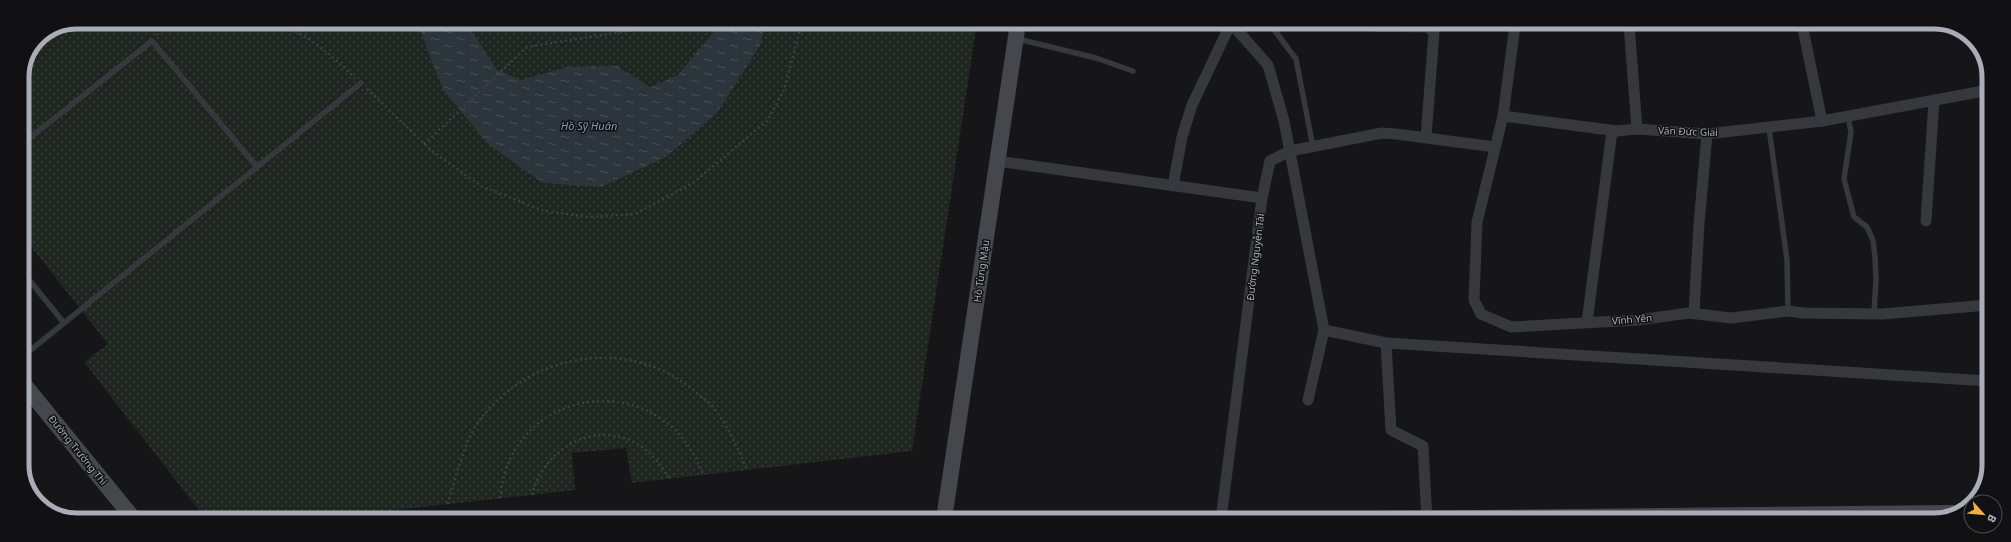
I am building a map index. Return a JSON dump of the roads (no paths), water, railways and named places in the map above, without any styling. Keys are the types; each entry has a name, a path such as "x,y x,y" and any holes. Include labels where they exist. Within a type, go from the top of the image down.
{"main road":[{"name":"Hồ Tùng Mậu","path":"945,513 1017,30"},
{"name":"Đường Trường Thi","path":"29,391 129,513"}],"street":[{"path":"1173,186 1182,137 1192,105 1228,29"},
{"path":"1236,29 1268,65 1284,121 1290,151 1324,330 1308,400"},
{"path":"1426,137 1434,32 1430,29"},
{"path":"1503,116 1514,29"},
{"path":"1629,29 1637,129"},
{"path":"1803,29 1822,121"},
{"name":"Văn Đức Giai","path":"1503,116 1534,118 1570,126 1612,131 1637,129 1707,134 1822,121 1982,91"},
{"path":"1926,221 1934,100"},
{"name":"Vĩnh Yên","path":"1503,116 1477,222 1474,300 1481,314 1511,327 1638,320 1694,313 1731,318 1788,311 1803,314 1874,313 1982,305"},
{"path":"1587,322 1612,131"},
{"path":"1290,151 1382,133 1426,137 1495,147"},
{"path":"1694,313 1699,224 1707,134"},
{"name":"Đường Nguyễn Tài","path":"1222,513 1262,198 1270,161 1290,151"},
{"path":"997,161 1262,198"},
{"path":"1324,330 1386,343 1982,381"},
{"path":"1386,343 1391,430 1423,446 1427,513"}],"lane":[{"path":"1274,29 1296,59 1313,147"},
{"path":"1017,30 1133,71"},
{"path":"29,138 152,41 257,167"},
{"path":"29,350 361,83"},
{"path":"1848,116 1851,132 1844,179 1854,217 1867,227 1873,240 1876,257 1874,313"},
{"path":"1769,128 1787,260 1788,311"},
{"path":"29,280 64,323"}],"water":[{"name":"Hồ Sỹ Huân","path":"418,29 471,29 497,70 521,80 568,67 617,66 650,87 678,75 716,29 762,29 761,44 717,113 666,157 601,187 543,183 488,144 443,90 420,30"}]}
